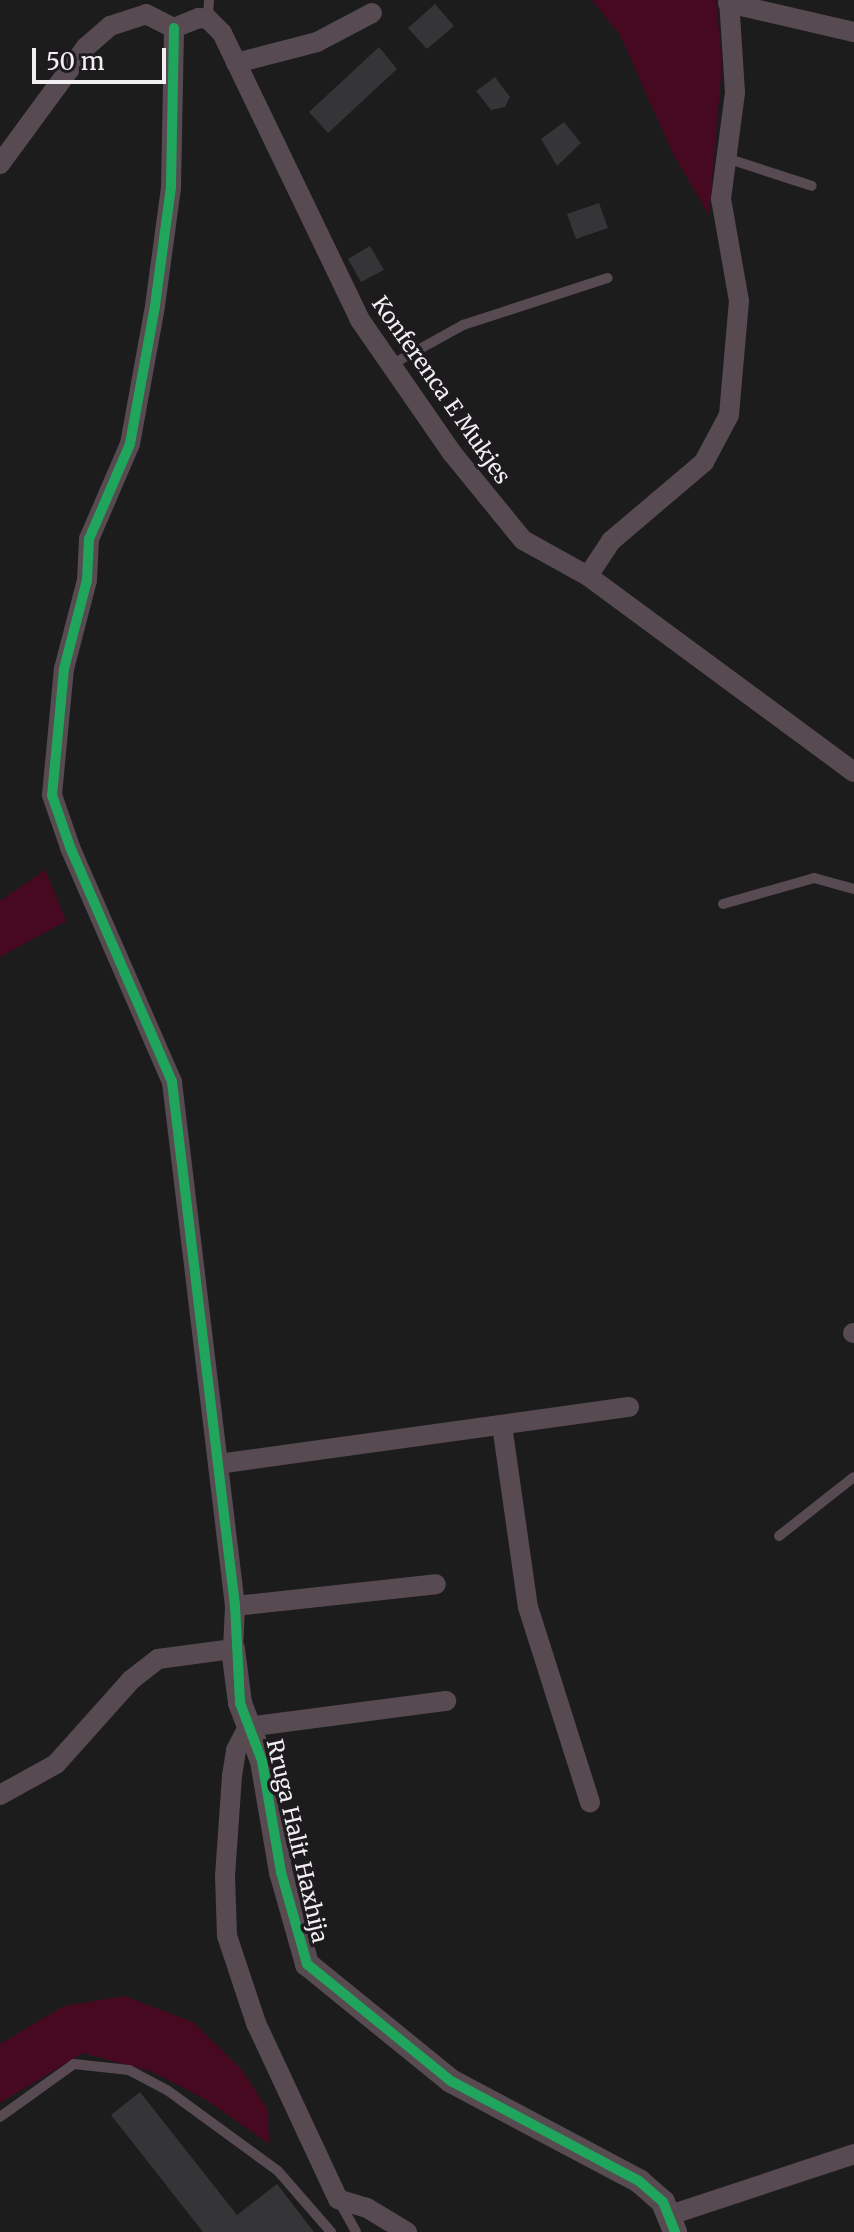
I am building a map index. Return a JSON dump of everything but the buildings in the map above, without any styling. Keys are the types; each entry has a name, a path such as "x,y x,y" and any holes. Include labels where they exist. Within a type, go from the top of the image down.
{"street":[{"path":"588,576 611,541 704,462 729,415 739,301 721,199 735,92 728,2 854,32"},
{"name":"Konferenca E Mukjes","path":"174,28 209,10 344,293 389,366 523,540 588,576 854,772"},
{"path":"236,63 317,42 372,13"},
{"path":"0,164 86,47 110,26 146,14 174,28 165,244 130,444 89,539 87,580 64,669 52,795 70,847 172,1082 235,1606 233,1649 158,1659 131,1680 56,1764 0,1795"},
{"path":"218,1464 629,1407"},
{"path":"502,1425 528,1607 590,1802"},
{"path":"235,1606 436,1584"},
{"name":"Rruga Halit Haxhija","path":"233,1649 248,1727 262,1761 281,1872 307,1964 451,2081 532,2128 593,2152 654,2192 673,2224"},
{"path":"407,2232 367,2208 338,2199 256,2023 227,1936 225,1876 232,1776 236,1750 248,1727 446,1701"},
{"path":"673,2224 854,2154"}],"lane":[{"path":"724,158 812,186"},
{"path":"389,366 463,325 608,278"},
{"path":"723,904 814,878 854,889"},
{"path":"779,1536 854,1477"},
{"path":"0,2117 74,2064 129,2070 167,2090 278,2171 331,2232"},
{"path":"338,2199 356,2232"}],"shaded area":[{"path":"592,0 716,0 722,64 709,215 673,154 620,35"},
{"path":"45,870 66,921 0,957 0,901"},
{"path":"124,1996 193,2022 242,2070 268,2110 269,2144 205,2099 153,2072 83,2053 0,2103 0,2044 64,2006"}],"cycle path":[{"path":"174,28 171,187 155,306 130,444 89,539 87,580 64,669 52,795 70,847 172,1082 235,1606 240,1703 262,1761 281,1872 307,1964 451,2081 639,2181 663,2202 675,2232"}]}
